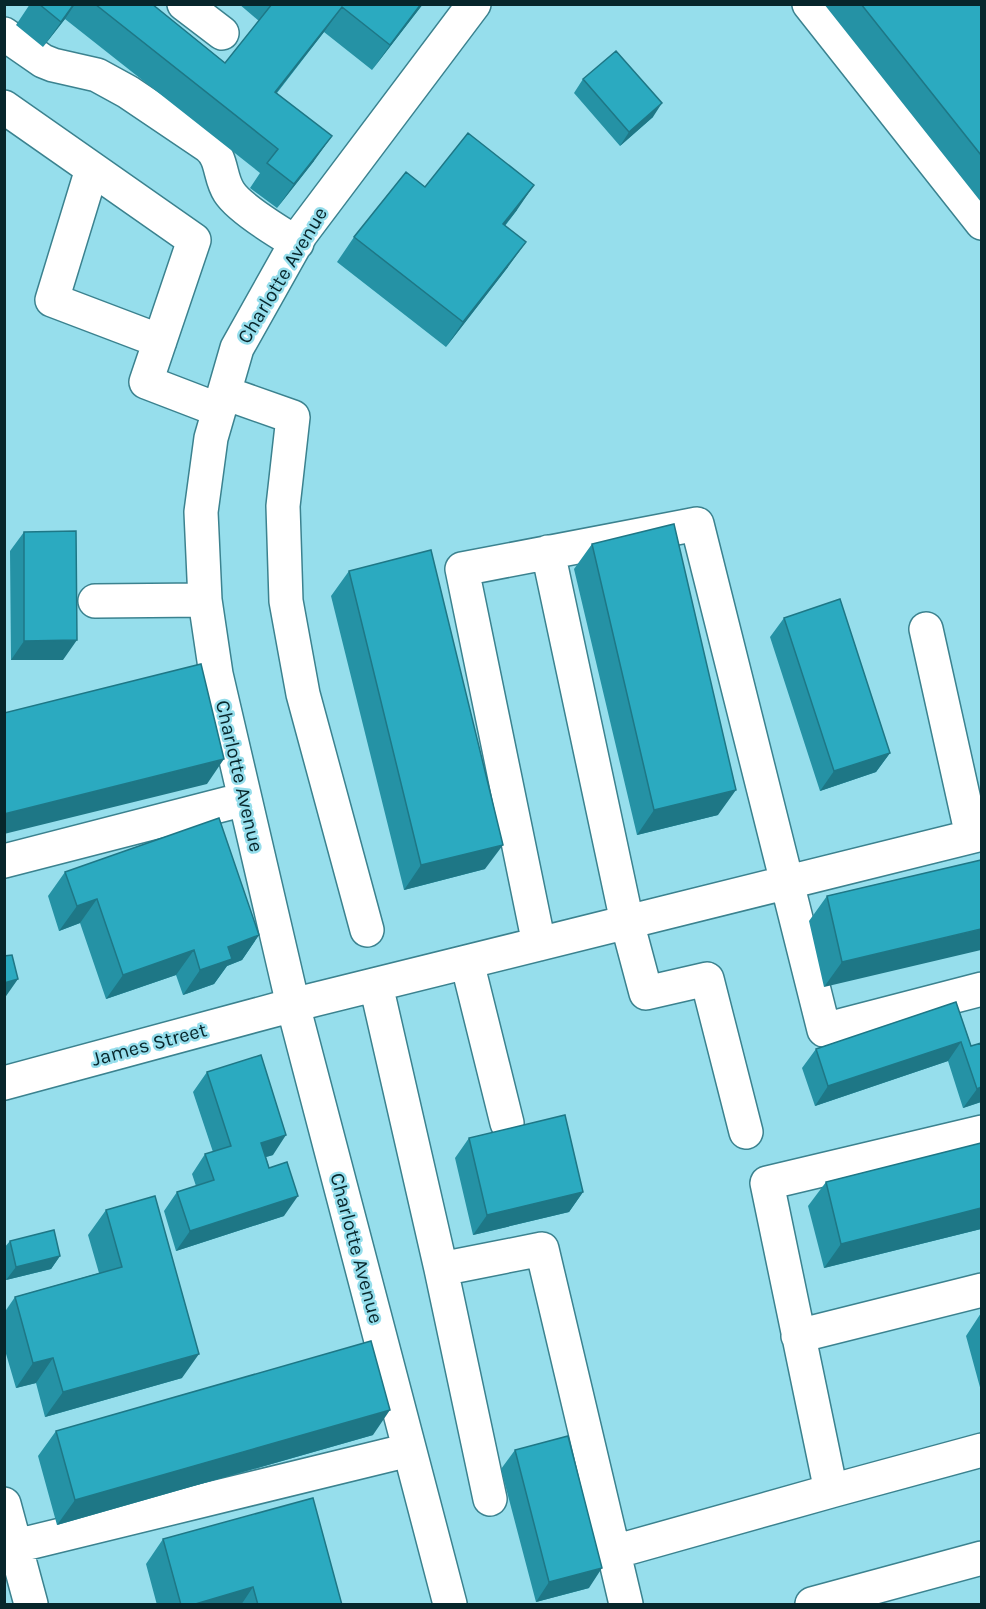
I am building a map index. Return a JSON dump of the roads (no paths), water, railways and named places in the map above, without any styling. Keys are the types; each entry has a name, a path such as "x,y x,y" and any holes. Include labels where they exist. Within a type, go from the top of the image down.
{"street":[{"path":"184,4 222,33"},
{"name":"Charlotte Avenue","path":"450,1605 293,1005 245,799 202,672 205,600 201,512 211,438 237,348 301,234 474,4"},
{"path":"809,4 981,224"},
{"path":"4,34 43,61 98,75 128,92 208,146 215,151 223,182 230,194 265,223 297,243"},
{"path":"4,107 194,240 146,382 222,402 293,417 283,506 286,600 303,694 367,930"},
{"path":"92,169 52,300 160,341"},
{"path":"539,944 462,569 698,524 824,1030 981,989"},
{"path":"548,552 627,922 646,993 707,979 746,1132"},
{"path":"94,601 205,600"},
{"path":"926,629 977,835"},
{"path":"4,861 245,799"},
{"name":"James Street","path":"4,1083 293,1005 977,835"},
{"path":"468,962 507,1123"},
{"path":"376,985 441,1269 490,1499"},
{"path":"831,1491 766,1183 981,1132"},
{"path":"441,1269 542,1249 626,1605"},
{"path":"798,1336 981,1290"},
{"path":"16,1546 409,1450"},
{"path":"614,1552 981,1450"},
{"path":"4,1504 31,1605"},
{"path":"812,1605 981,1558"}]}
